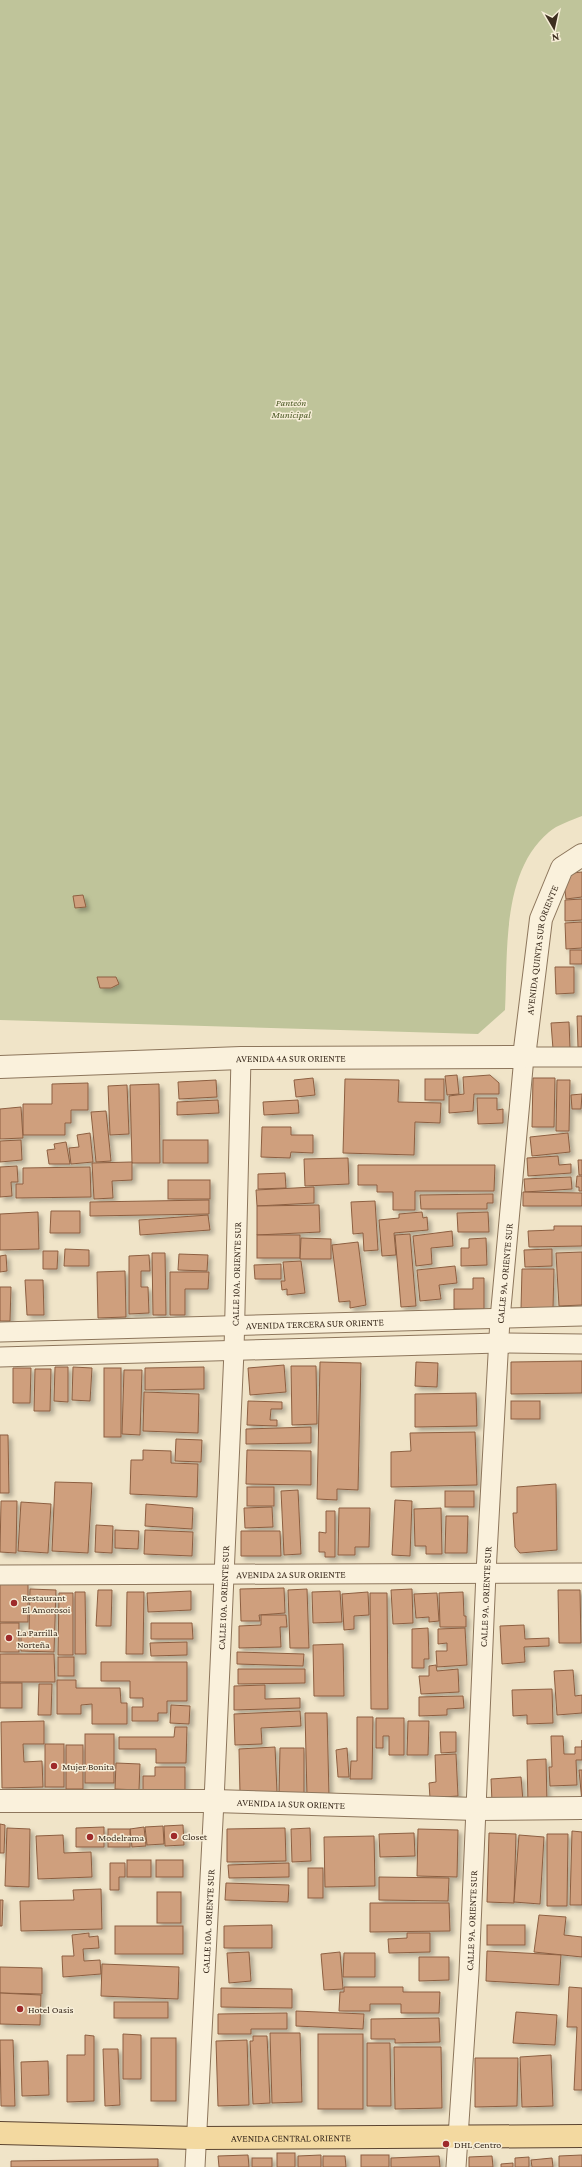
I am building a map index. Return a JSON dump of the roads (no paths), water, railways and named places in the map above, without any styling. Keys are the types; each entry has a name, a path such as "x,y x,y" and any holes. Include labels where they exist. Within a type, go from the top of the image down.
{"main road":[{"name":"AVENIDA CENTRAL ORIENTE","path":"0,2133 197,2138 582,2136"}],"street":[{"name":"AVENIDA QUINTA SUR ORIENTE","path":"524,1057 542,919 562,868 582,855"},
{"name":"AVENIDA 4A SUR ORIENTE","path":"0,1066 241,1058 582,1056"},
{"name":"CALLE 9A. ORIENTE SUR","path":"456,2167 469,1973 486,1573 500,1319 524,1057"},
{"name":"CALLE 10A. ORIENTE SUR","path":"195,2167 214,1802 234,1351 233,1326 241,1058"},
{"name":"AVENIDA TERCERA SUR ORIENTE","path":"0,1332 582,1316"},
{"path":"0,1357 499,1343 582,1344"},
{"name":"AVENIDA 2A SUR ORIENTE","path":"0,1574 582,1573"},
{"name":"AVENIDA 1A SUR ORIENTE","path":"0,1801 214,1802 476,1809 582,1808"}],"place":[{"name":"Restaurant El Amorosoi","path":"14,1603"},
{"name":"La Parrilla Norteña","path":"9,1638"},
{"name":"Mujer Bonita","path":"54,1766"},
{"name":"Closet","path":"174,1836"},
{"name":"Modelrama","path":"90,1837"},
{"name":"Hotel Oasis","path":"20,2009"},
{"name":"DHL Centro","path":"446,2144"}],"park label":[{"name":"Panteón Municipal","path":"291,408"}]}
